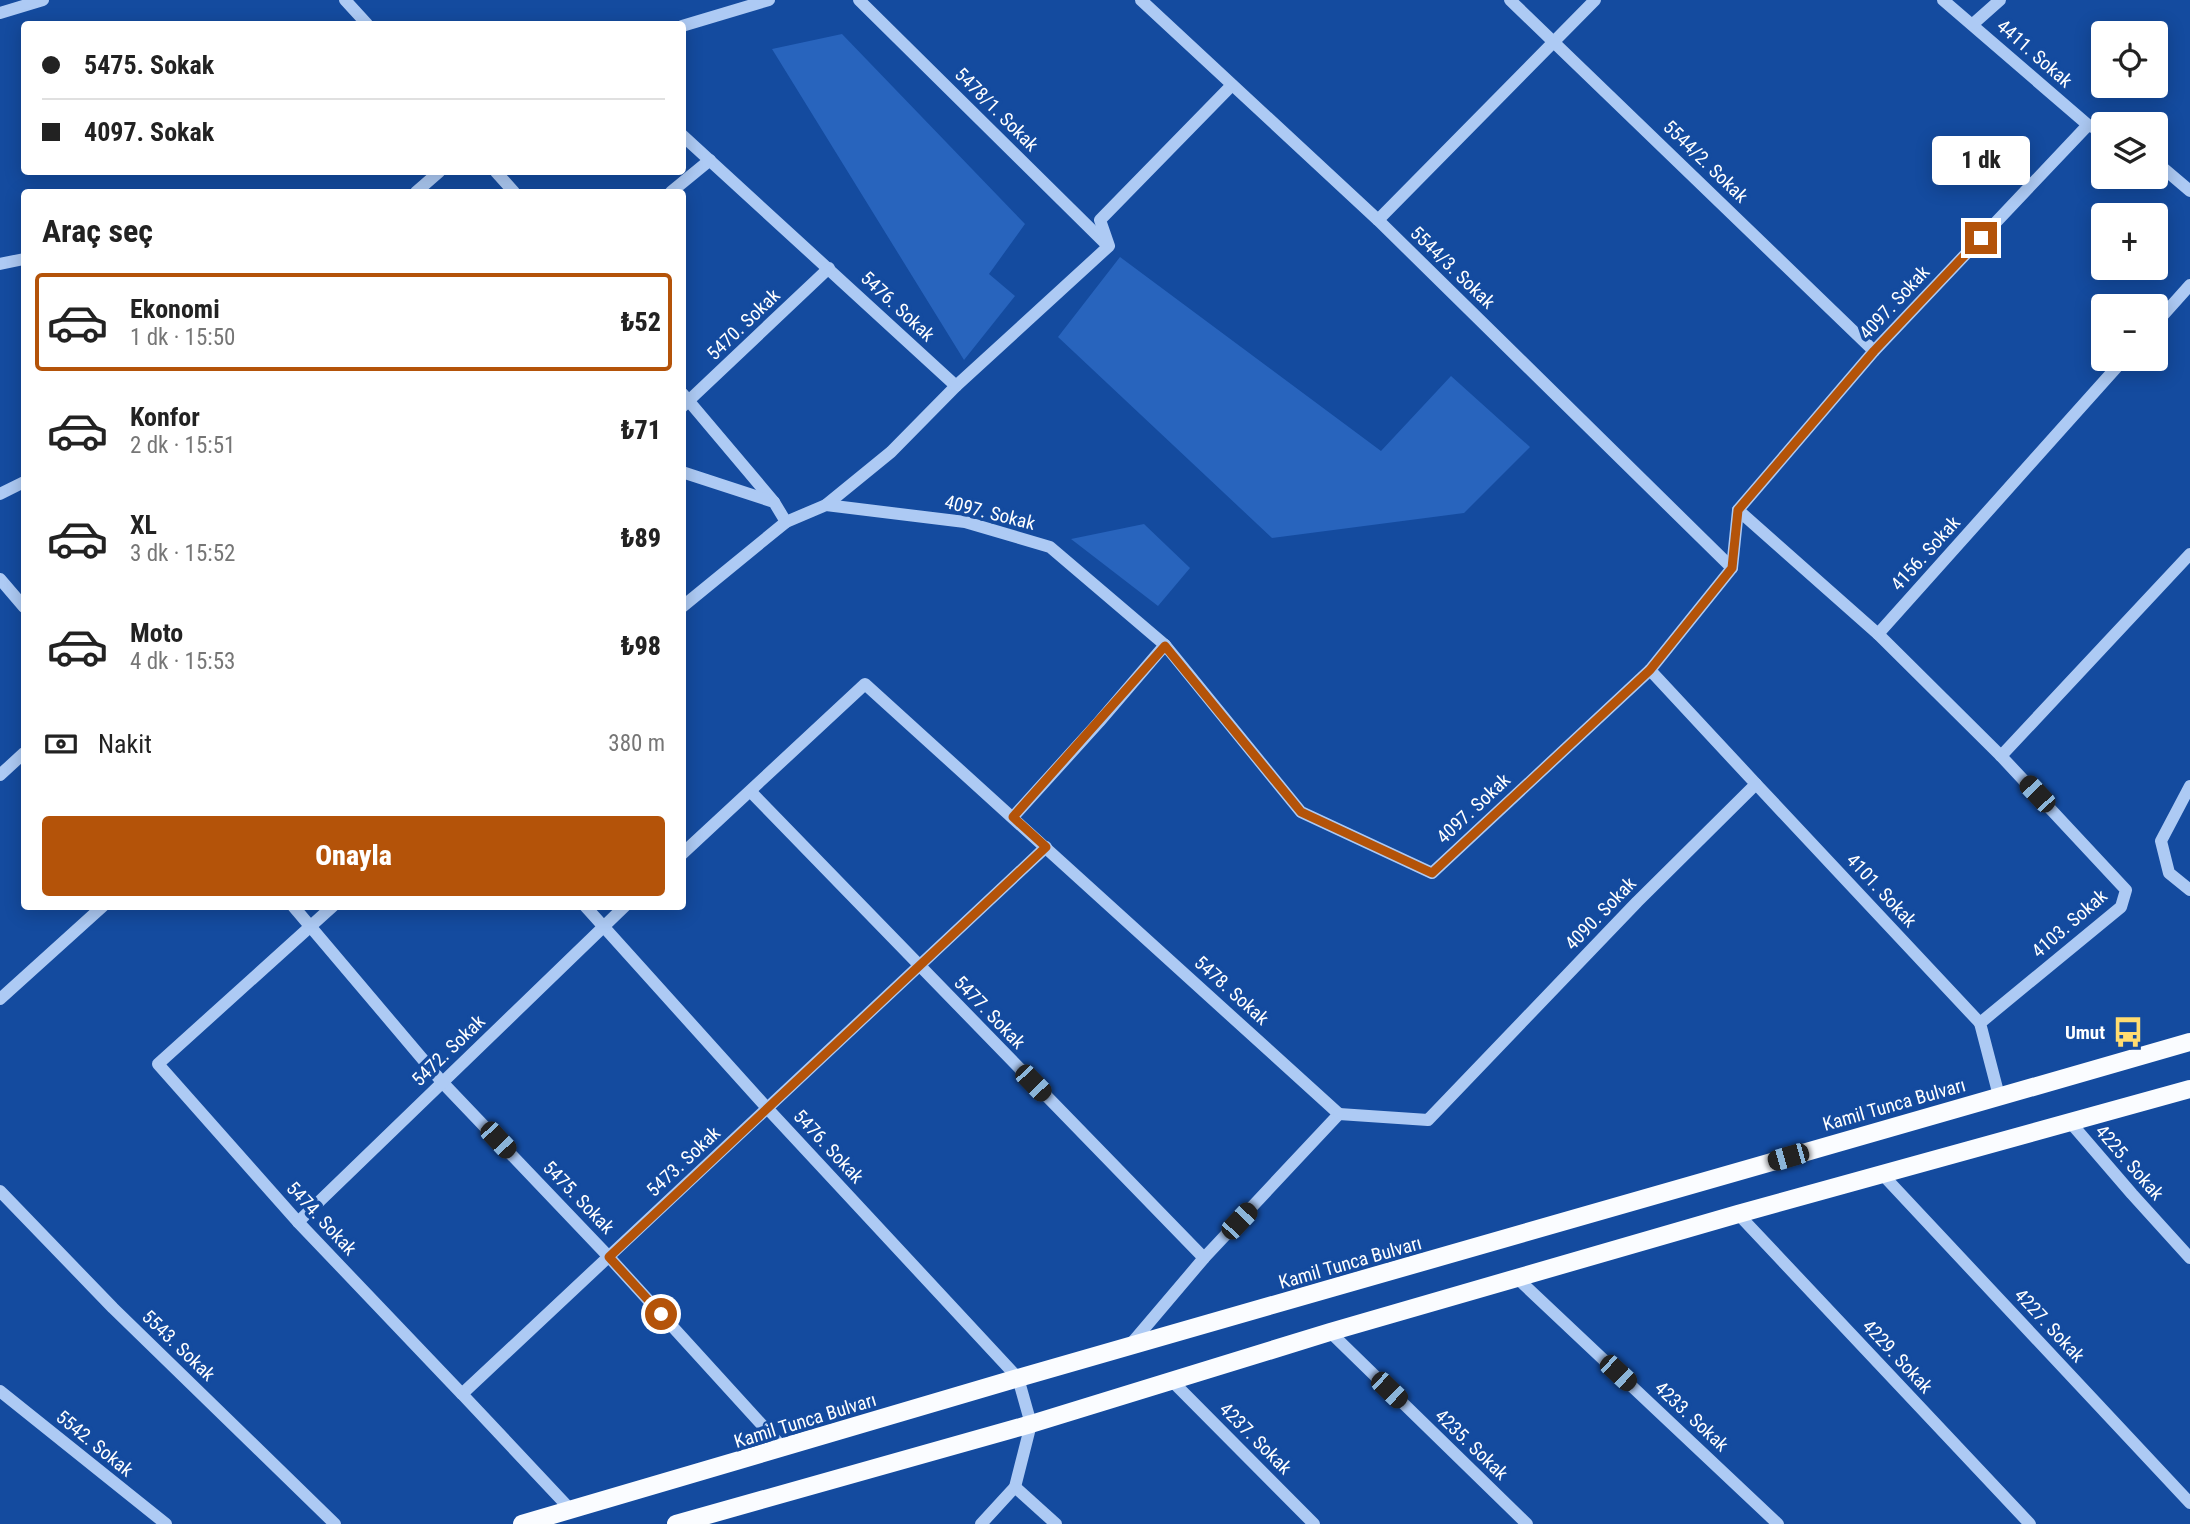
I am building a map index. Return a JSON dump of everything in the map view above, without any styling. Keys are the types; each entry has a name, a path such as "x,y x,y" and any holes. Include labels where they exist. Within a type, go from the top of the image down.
{"main road":[{"name":"Kamil Tunca Bulvarı","path":"522,1524 1018,1378 2190,1042"},
{"path":"676,1524 695,1522 1031,1424 1330,1332 1738,1214 2190,1089"}],"street":[{"path":"0,13 43,0"},
{"path":"345,0 364,21"},
{"path":"686,25 769,0"},
{"name":"5478/1. Sokak","path":"859,0 1109,246"},
{"name":"5544/3. Sokak","path":"1141,0 1378,220 1732,568"},
{"name":"5544/2. Sokak","path":"1510,0 1874,351"},
{"path":"1378,220 1595,0"},
{"name":"4411. Sokak","path":"1943,0 2091,126"},
{"path":"1973,24 2000,0"},
{"path":"686,604 786,522 825,505 891,452 956,386 1109,246 1100,220 1232,85"},
{"name":"4097. Sokak","path":"1738,510 1874,351 2088,125"},
{"name":"5476. Sokak","path":"686,139 956,386"},
{"path":"675,189 709,160"},
{"path":"2168,172 2190,191"},
{"path":"419,189 435,175"},
{"path":"499,175 511,189"},
{"path":"0,264 21,260"},
{"name":"5470. Sokak","path":"686,399 829,268"},
{"path":"2168,310 2190,285"},
{"name":"4156. Sokak","path":"1878,634 2113,371"},
{"path":"686,401 774,502 786,522"},
{"path":"686,473 774,502"},
{"path":"0,494 21,484"},
{"name":"4097. Sokak","path":"825,505 965,522 1050,547 1165,646 1301,812 1432,873 1650,670 1732,568"},
{"path":"1732,568 1738,510"},
{"path":"1738,510 1878,634 2001,756 2190,554"},
{"path":"0,579 21,604"},
{"path":"1013,817 1165,646"},
{"path":"1650,670 1756,784"},
{"name":"5478. Sokak","path":"751,792 864,684 1339,1114"},
{"path":"0,775 21,756"},
{"name":"4103. Sokak","path":"1980,1023 2121,907 2126,890 2001,756"},
{"name":"4101. Sokak","path":"1756,784 1980,1023"},
{"name":"4090. Sokak","path":"1339,1114 1428,1120 1637,902 1756,784"},
{"path":"2190,786 2161,841 2169,873 2190,890"},
{"path":"686,850 751,792"},
{"name":"5477. Sokak","path":"751,792 1204,1258"},
{"name":"5473. Sokak","path":"462,1394 1046,847"},
{"path":"0,999 99,910"},
{"name":"5475. Sokak","path":"296,910 442,1082 609,1257 784,1449"},
{"path":"311,927 330,910"},
{"name":"5476. Sokak","path":"588,910 767,1108 1018,1378"},
{"name":"5472. Sokak","path":"299,1222 621,910"},
{"name":"5474. Sokak","path":"311,927 158,1064 299,1222 462,1394"},
{"path":"1980,1023 1999,1096"},
{"path":"1128,1348 1204,1258 1339,1114"},
{"name":"4225. Sokak","path":"2070,1122 2190,1258"},
{"name":"4227. Sokak","path":"1882,1174 2190,1503"},
{"name":"5543. Sokak","path":"0,1191 113,1308 335,1524"},
{"name":"4229. Sokak","path":"1738,1214 2030,1524"},
{"name":"4233. Sokak","path":"1518,1279 1778,1524"},
{"name":"4235. Sokak","path":"1330,1332 1527,1524"},
{"path":"981,1524 1015,1487 1031,1424 1018,1378"},
{"name":"4237. Sokak","path":"1171,1380 1314,1524"},
{"name":"5542. Sokak","path":"0,1391 166,1524"},
{"path":"462,1394 571,1510"},
{"path":"1015,1487 1056,1524"}],"shaded area":[{"path":"842,34 1025,224 989,274 1015,296 964,360 772,49"},
{"path":"1120,257 1381,451 1451,376 1530,447 1464,513 1272,538 1058,337"},
{"path":"1144,524 1190,568 1158,606 1071,539"}],"place":[{"name":"Umut","path":"2128,1032"}],"route":[{"path":"661,1314 609,1257 1046,847 1013,817 1165,646 1301,812 1432,873 1650,670 1732,568 1738,510 1874,351 1981,238"}]}
